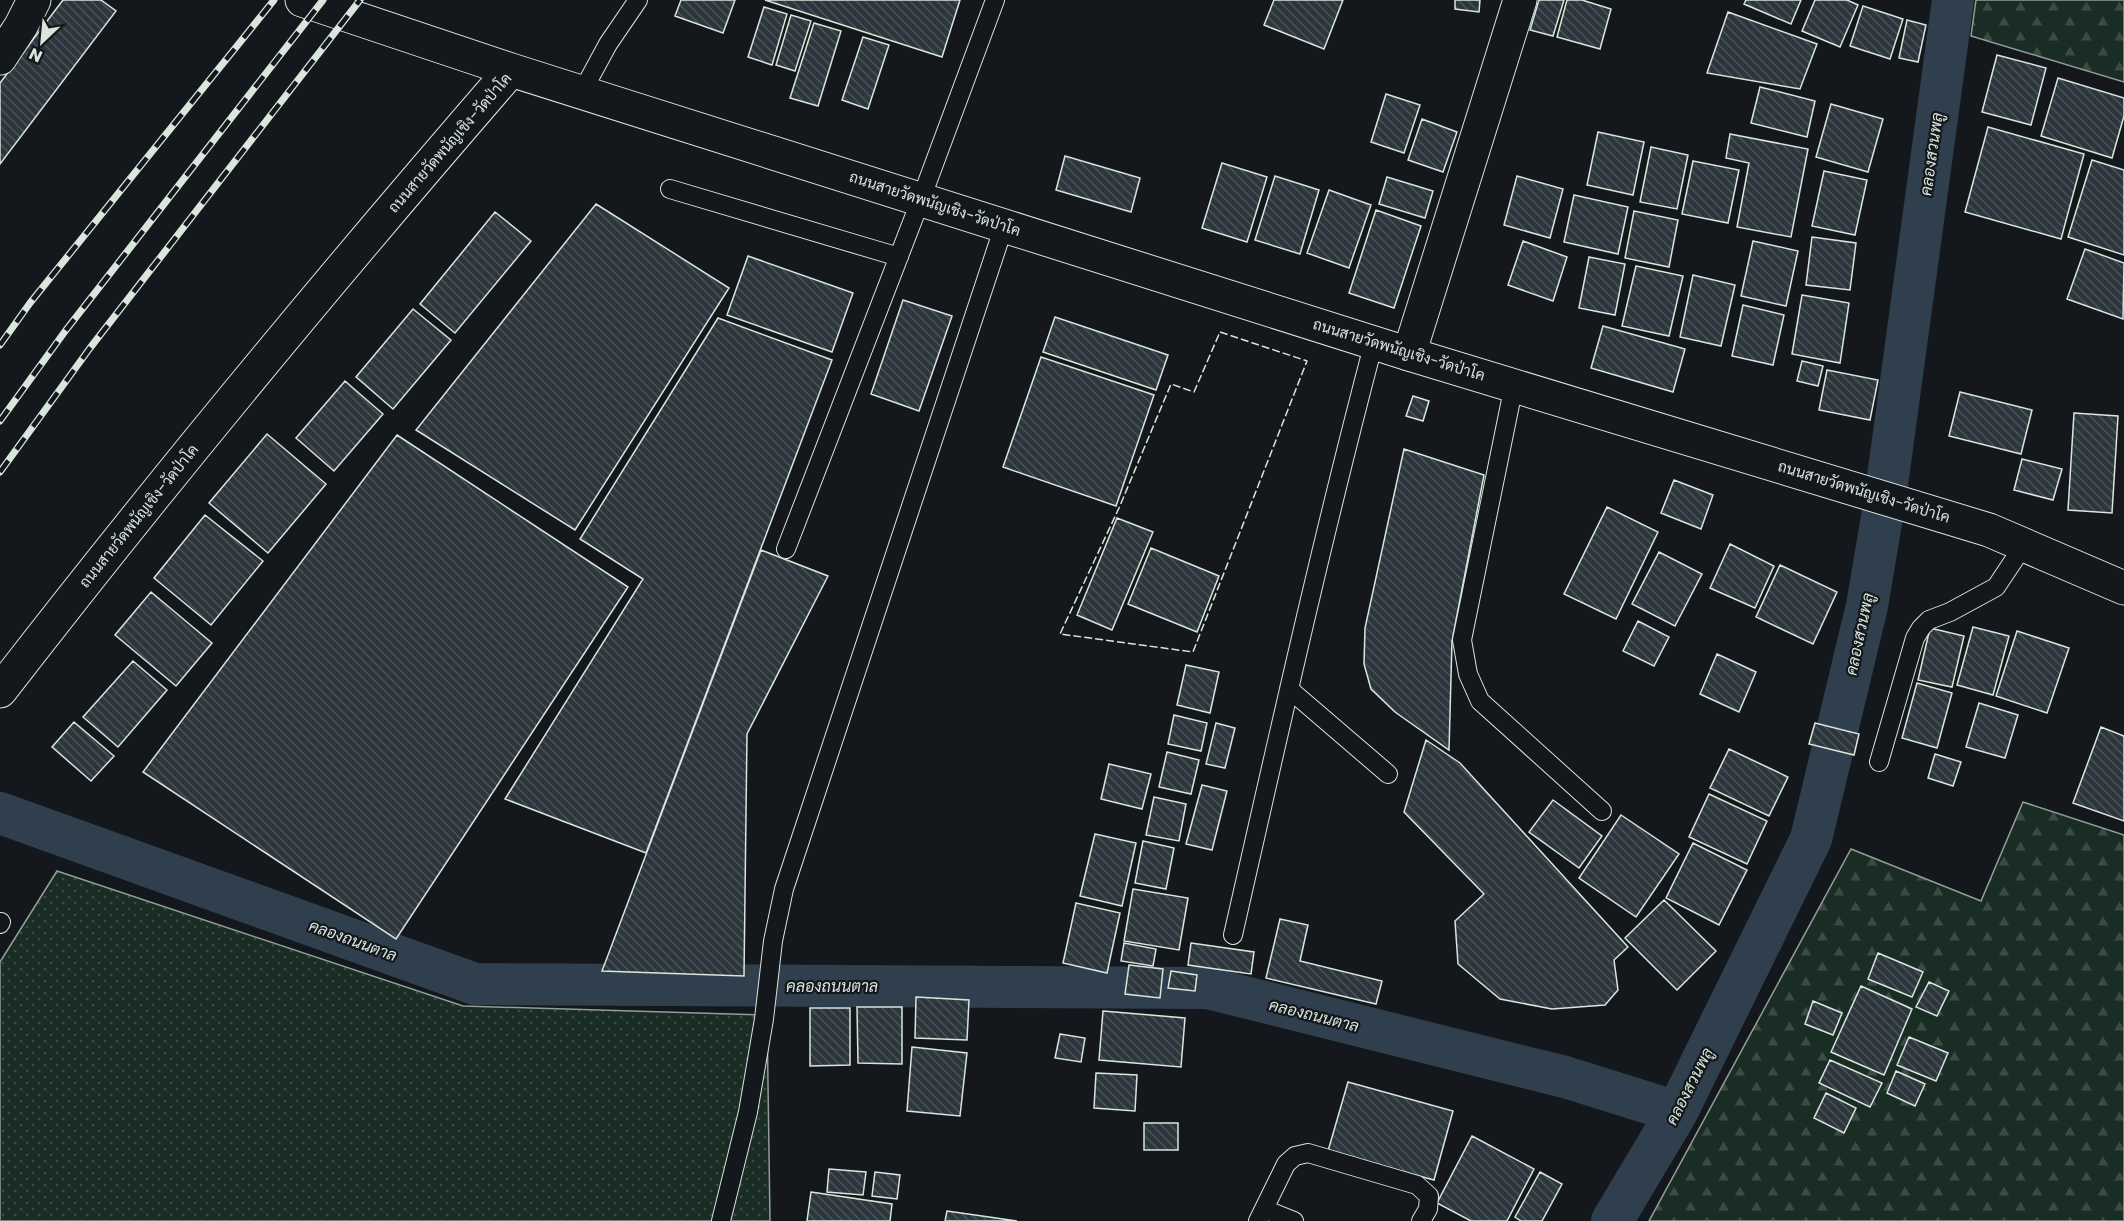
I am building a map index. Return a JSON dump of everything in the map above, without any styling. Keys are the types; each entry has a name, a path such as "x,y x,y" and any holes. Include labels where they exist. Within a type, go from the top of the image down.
{"main road":[{"path":"0,58 21,26 34,0"},
{"path":"302,0 511,70"},
{"path":"1409,354 1520,0"},
{"name":"ถนนสายวัดพนัญเชิง-วัดป่าโค","path":"0,691 180,464 449,141 511,70 1409,354 1989,530 2124,588"}],"lane":[{"path":"582,92 608,44 638,0"},
{"path":"786,549 995,0"},
{"path":"670,189 899,256"},
{"path":"721,1221 748,1112 764,1019 773,941 788,878 1004,226"},
{"path":"1233,936 1289,689 1374,342"},
{"path":"1514,385 1462,639 1468,674 1480,701 1602,811"},
{"path":"1879,762 1921,628 1929,620 1950,612 1996,586 2024,545"},
{"path":"1289,689 1388,774"},
{"path":"1294,1221 1261,1215 1286,1164 1295,1156 1308,1153 1417,1185 1429,1196 1428,1209 1421,1221"}],"green space":[{"path":"1976,0 2124,0 2124,82 1971,36"},
{"path":"2023,802 2124,835 2124,1221 1649,1221 1851,849 1981,901"},
{"path":"57,871 463,1006 767,1015 770,1221 0,1221 0,962"}],"building":[{"path":"63,0 101,0 116,11 0,164 0,83"},
{"path":"681,0 735,0 723,33 675,16"},
{"path":"765,0 960,0 942,57"},
{"path":"1274,0 1343,0 1324,49 1264,25"},
{"path":"1455,0 1480,0 1479,12 1455,9"},
{"path":"1539,0 1564,0 1553,36 1530,30"},
{"path":"1567,0 1582,0 1611,9 1600,49 1557,37"},
{"path":"1746,0 1801,0 1791,24 1744,4"},
{"path":"1815,0 1847,0 1858,5 1840,47 1802,31"},
{"path":"1863,6 1903,19 1890,59 1850,46"},
{"path":"764,7 787,14 772,65 748,57"},
{"path":"1728,12 1817,44 1800,89 1707,73"},
{"path":"791,15 811,21 795,71 776,65"},
{"path":"1907,20 1926,25 1918,62 1899,58"},
{"path":"814,23 841,31 818,106 790,98"},
{"path":"863,37 889,45 868,109 842,100"},
{"path":"1997,55 2046,68 2031,125 1982,112"},
{"path":"2058,78 2124,98 2124,116 2112,158 2041,136"},
{"path":"1760,87 1815,101 1807,137 1751,123"},
{"path":"1386,94 1420,105 1404,153 1371,142"},
{"path":"1831,104 1883,119 1868,172 1816,157"},
{"path":"1422,119 1457,132 1443,172 1408,160"},
{"path":"1988,127 2084,154 2061,239 1965,212"},
{"path":"1598,132 1644,142 1633,195 1587,185"},
{"path":"1730,134 1808,149 1791,237 1737,227 1749,163 1726,158"},
{"path":"1651,147 1688,155 1677,209 1640,202"},
{"path":"1065,156 1140,178 1131,212 1056,190"},
{"path":"2092,160 2124,170 2124,255 2068,237"},
{"path":"1693,161 1739,170 1728,223 1682,214"},
{"path":"1222,163 1267,177 1247,242 1202,228"},
{"path":"1824,171 1867,180 1855,235 1812,226"},
{"path":"1275,176 1319,190 1300,254 1255,240"},
{"path":"1517,176 1563,189 1550,238 1504,225"},
{"path":"1387,177 1433,191 1425,218 1379,204"},
{"path":"1329,190 1371,205 1349,268 1307,253"},
{"path":"1574,195 1628,207 1618,254 1564,242"},
{"path":"596,204 729,288 575,530 416,430"},
{"path":"1376,210 1421,226 1394,308 1349,293"},
{"path":"1634,211 1678,220 1669,267 1625,258"},
{"path":"495,212 531,241 455,333 420,304"},
{"path":"1812,237 1856,243 1850,290 1806,285"},
{"path":"1523,241 1567,257 1553,301 1508,285"},
{"path":"1753,241 1798,251 1786,306 1741,296"},
{"path":"2085,249 2124,263 2123,319 2067,299"},
{"path":"748,256 853,293 832,352 727,315"},
{"path":"1589,257 1625,264 1615,315 1579,308"},
{"path":"1636,266 1683,276 1669,336 1622,326"},
{"path":"1693,275 1735,285 1721,346 1680,337"},
{"path":"1802,295 1849,303 1840,363 1792,354"},
{"path":"903,300 952,316 919,411 871,394"},
{"path":"1743,305 1784,315 1773,365 1732,356"},
{"path":"413,309 451,340 393,409 356,377"},
{"path":"1055,317 1168,355 1156,390 1043,352"},
{"path":"718,318 832,360 646,853 505,799 643,579 580,539"},
{"path":"1603,326 1685,349 1673,392 1591,368"},
{"path":"1041,357 1154,395 1116,506 1003,467"},
{"path":"1802,361 1823,366 1818,386 1797,381"},
{"path":"1827,370 1878,380 1870,420 1819,410"},
{"path":"345,381 383,414 334,471 296,438"},
{"path":"1960,392 2032,410 2021,454 1949,436"},
{"path":"1413,396 1429,401 1423,421 1406,416"},
{"path":"2074,413 2118,416 2112,513 2068,510"},
{"path":"267,434 326,484 268,553 209,503"},
{"path":"397,435 628,587 396,939 143,772"},
{"path":"1404,449 1484,475 1452,641 1449,750 1395,712 1371,689 1364,664 1365,628"},
{"path":"2022,459 2062,469 2053,500 2014,490"},
{"path":"1674,480 1713,495 1701,529 1661,513"},
{"path":"1607,507 1658,532 1616,619 1564,594"},
{"path":"205,515 263,561 211,625 154,578"},
{"path":"1117,518 1153,532 1112,630 1077,615"},
{"path":"1730,544 1774,566 1755,608 1710,588"},
{"path":"1151,548 1219,576 1197,632 1128,604"},
{"path":"761,550 828,576 747,734 744,976 602,971"},
{"path":"1659,552 1702,574 1675,626 1632,604"},
{"path":"1780,565 1837,592 1813,644 1756,617"},
{"path":"151,592 212,643 176,686 115,635"},
{"path":"1638,621 1669,637 1654,666 1623,651"},
{"path":"1973,627 2009,636 1993,695 1957,685"},
{"path":"1930,628 1964,636 1952,687 1918,680"},
{"path":"2017,631 2069,648 2047,713 1996,696"},
{"path":"1717,654 1756,672 1739,712 1700,694"},
{"path":"133,661 167,690 118,747 83,717"},
{"path":"1186,665 1219,672 1210,713 1177,705"},
{"path":"1917,683 1952,693 1937,748 1902,738"},
{"path":"1979,703 2018,715 2005,758 1966,747"},
{"path":"1174,715 1207,723 1201,751 1168,744"},
{"path":"74,722 114,756 91,781 52,747"},
{"path":"1216,723 1235,728 1225,768 1206,764"},
{"path":"1815,723 1859,734 1854,755 1809,744"},
{"path":"2101,727 2124,736 2124,821 2073,803"},
{"path":"1426,740 1460,763 1628,947 1614,960 1618,990 1605,1005 1552,1009 1500,999 1458,964 1455,921 1484,894 1404,812"},
{"path":"1729,749 1788,777 1769,816 1710,788"},
{"path":"1167,752 1199,760 1191,794 1159,787"},
{"path":"1935,754 1961,762 1953,786 1928,778"},
{"path":"1109,764 1151,774 1142,809 1101,799"},
{"path":"1202,785 1227,791 1212,850 1186,844"},
{"path":"1709,794 1767,821 1747,864 1689,837"},
{"path":"1154,797 1186,804 1179,841 1146,835"},
{"path":"1553,800 1602,836 1579,868 1529,832"},
{"path":"1621,815 1679,854 1636,917 1579,878"},
{"path":"1095,834 1136,843 1122,906 1080,896"},
{"path":"1143,841 1174,848 1166,889 1135,883"},
{"path":"1693,843 1747,870 1719,925 1666,898"},
{"path":"1133,889 1188,898 1179,950 1124,941"},
{"path":"1664,900 1716,951 1677,990 1625,938"},
{"path":"1076,903 1120,913 1107,973 1063,963"},
{"path":"1280,919 1308,925 1300,961 1382,981 1376,1004 1266,978"},
{"path":"1124,943 1156,949 1153,966 1121,961"},
{"path":"1191,943 1254,952 1251,974 1188,965"},
{"path":"1878,953 1923,972 1912,997 1868,979"},
{"path":"1129,965 1163,969 1160,998 1125,994"},
{"path":"1171,971 1197,975 1195,991 1168,988"},
{"path":"1929,982 1949,991 1937,1016 1916,1007"},
{"path":"1861,986 1912,1009 1884,1075 1831,1052"},
{"path":"916,997 969,1000 967,1040 915,1038"},
{"path":"1813,1001 1842,1013 1833,1035 1805,1024"},
{"path":"857,1007 902,1007 902,1064 858,1063"},
{"path":"810,1008 850,1008 850,1065 810,1066"},
{"path":"1103,1011 1185,1018 1181,1067 1099,1060"},
{"path":"1060,1034 1085,1038 1081,1062 1055,1058"},
{"path":"1909,1037 1948,1053 1936,1081 1897,1065"},
{"path":"912,1047 967,1053 960,1116 907,1111"},
{"path":"1830,1060 1882,1083 1870,1107 1819,1083"},
{"path":"1896,1071 1925,1084 1915,1106 1887,1093"},
{"path":"1096,1073 1137,1075 1135,1111 1094,1108"},
{"path":"1348,1082 1453,1111 1434,1180 1328,1151"},
{"path":"1826,1093 1856,1108 1844,1133 1814,1118"},
{"path":"1144,1123 1178,1123 1178,1150 1144,1150"},
{"path":"1472,1136 1534,1169 1507,1221 1471,1221 1437,1203"},
{"path":"829,1169 866,1172 863,1195 827,1192"},
{"path":"875,1172 900,1175 897,1199 872,1196"},
{"path":"1540,1172 1562,1184 1542,1221 1521,1221 1515,1217"},
{"path":"811,1192 892,1204 890,1221 807,1221"},
{"path":"947,1211 1017,1221 945,1221"}],"waterway":[{"name":"คลองสวนพลู","path":"1612,1221 1677,1112 1811,839 1867,606 1885,499 1953,0"},
{"name":"คลองถนนตาล","path":"0,813 475,984 1208,988 1565,1077 1677,1112"}],"railway":[{"path":"0,345 30,303 274,0"},
{"path":"0,421 66,330 323,0"},
{"path":"0,472 90,348 360,0"}],"fence":[{"path":"1220,332 1307,361 1193,652 1060,634 1119,508 1171,384 1194,392 1220,332"}]}
